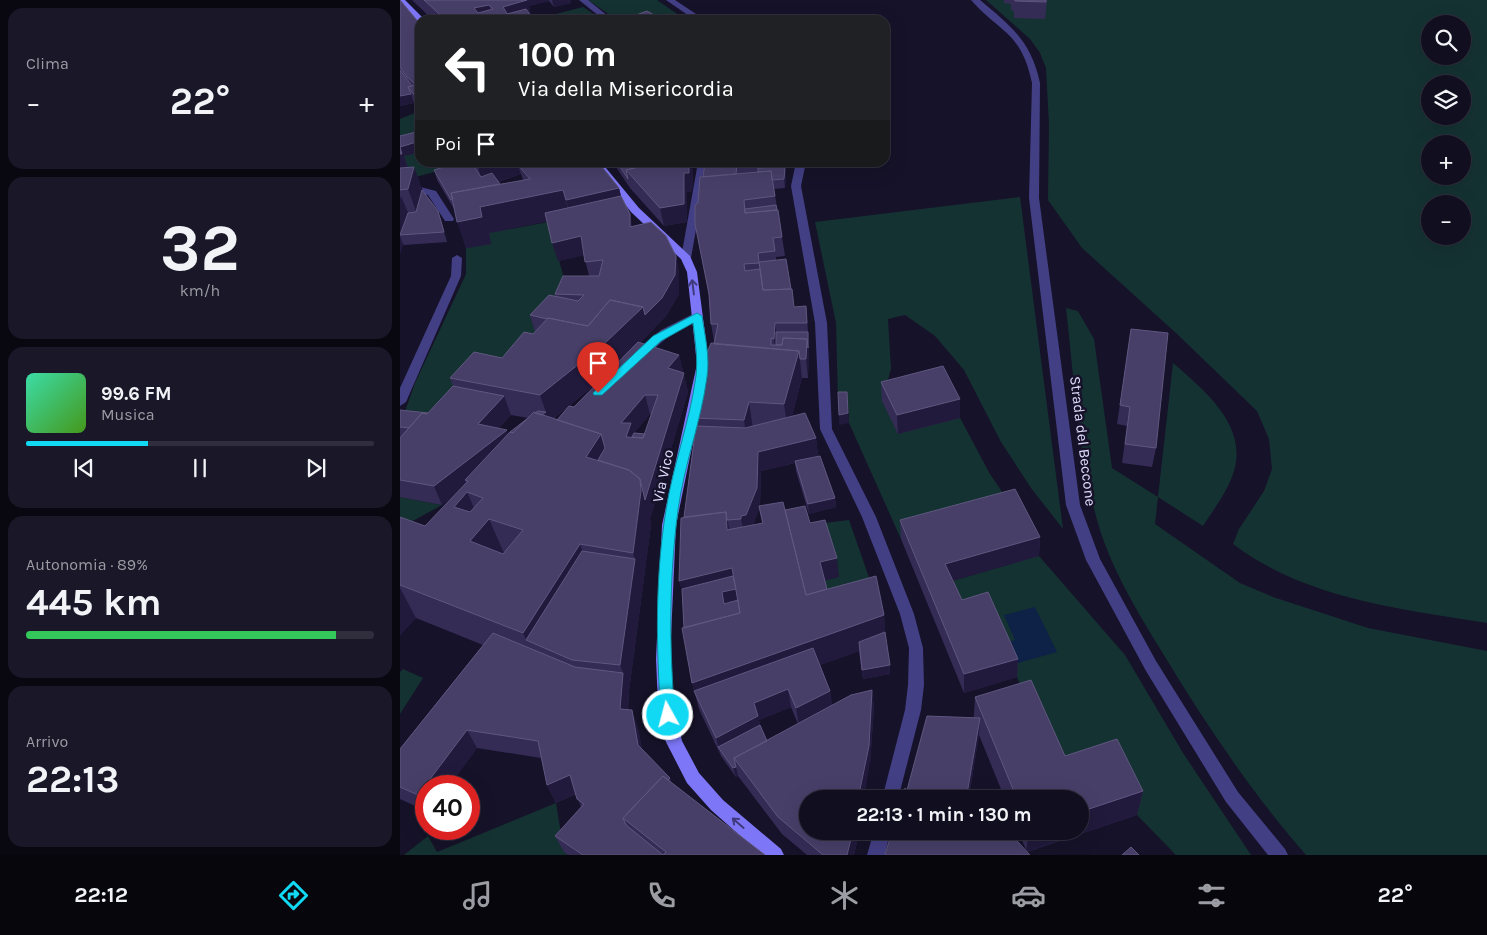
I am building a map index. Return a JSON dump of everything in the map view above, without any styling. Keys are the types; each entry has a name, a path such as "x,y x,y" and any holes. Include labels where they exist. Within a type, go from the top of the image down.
{"street":[{"path":"400,0 416,15"},
{"path":"575,0 584,2 602,15"},
{"path":"670,0 693,15"},
{"name":"Strada del Beccone","path":"974,0 1022,42 1033,65 1036,84 1034,198 1074,505 1080,528 1093,560 1151,666 1232,797 1279,855"},
{"path":"600,167 635,210 686,258"},
{"path":"696,167 700,174"},
{"path":"686,258 702,167"},
{"path":"800,167 796,186 821,324 826,429 869,517 907,614 916,648 916,685 913,710 892,790"},
{"path":"400,190 416,189 432,193 449,219"},
{"path":"400,402 456,276 457,258"},
{"name":"Via Vico","path":"686,258 692,272 702,353 702,376 672,508 667,547 664,659 666,705 674,742 693,778 732,819 775,855"},
{"path":"628,366 665,332 697,316"},
{"path":"876,855 880,840"}],"green space":[{"path":"588,0 657,0 679,15 610,15"},
{"path":"986,0 1487,0 1487,623 1388,606 1322,589 1291,578 1261,563 1233,544 1239,529 1264,491 1272,469 1269,439 1257,411 1176,333 1082,248 1048,200 1049,125 1046,68 1040,53 1030,39"},
{"path":"583,7 595,15 552,15"},
{"path":"415,113 415,142 400,147 400,119"},
{"path":"415,153 415,167 453,167 412,178 403,156"},
{"path":"1020,197 1063,529 1031,488 1001,442 964,370 935,336 905,315 888,319 891,369 882,401 960,418 990,474 1013,508 901,539 849,423 848,402 838,402 836,323 815,222"},
{"path":"548,222 569,295 560,313 443,424 402,420 415,383 466,274 466,248 491,244 489,233"},
{"path":"1066,308 1078,311 1094,339 1112,468 1158,497 1155,524 1240,583 1273,597 1368,628 1487,651 1487,855 1306,855 1266,807 1178,679 1134,605 1109,555 1097,520 1085,468 1077,414"},
{"path":"1173,363 1209,396 1220,410 1229,423 1235,438 1237,454 1234,471 1228,486 1203,526 1158,497"},
{"path":"400,497 442,505 400,528"},
{"path":"849,520 878,603 831,616 822,581 839,577 808,525"},
{"path":"1039,556 1125,655 1183,753 1251,855 1176,855 1137,815 1089,794 1089,790 1081,790 1061,781 1017,677 962,618 945,583"},
{"path":"403,669 423,678 400,714 400,672"},
{"path":"556,803 564,852 568,855 404,855 423,840 430,840 437,852 466,840 480,840 480,834"}],"water":[{"path":"1035,607 1057,652 1018,663 1009,642 1015,640 1004,615"}],"building":[{"path":"400,0 415,18 415,84 400,67"},
{"path":"424,0 527,0 503,7 508,15 440,15","holes":["489,5 493,9 478,13 474,8"]},
{"path":"1046,0 1046,2 1015,1"},
{"path":"526,9 530,15 508,15"},
{"path":"647,11 654,15 636,15"},
{"path":"400,70 412,86 408,87 411,94 400,96"},
{"path":"415,85 415,96 408,87"},
{"path":"415,132 415,142 400,147 400,136"},
{"path":"414,167 408,189 400,190 400,168"},
{"path":"444,167 474,167 481,177 492,173 500,184 451,193 453,199 451,200 434,170"},
{"path":"520,167 602,167 619,188 566,200 563,190 480,207 482,217 457,222 451,193 530,179"},
{"path":"620,167 638,167 626,170 628,179"},
{"path":"638,167 689,167 689,173 684,173 684,204 660,208 626,170"},
{"path":"704,167 737,167 736,174 703,177"},
{"path":"785,167 784,179 772,180 771,171 758,172 758,168"},
{"path":"771,171 775,196 744,200 745,213 778,210 782,237 773,238 775,251 758,253 759,263 744,264 745,271 760,269 763,290 792,289 794,307 806,306 807,323 775,323 774,339 771,338 771,345 782,345 783,338 807,339 806,359 800,359 799,351 714,344 718,324 711,324 709,294 695,224 695,206 698,202 700,177"},
{"path":"422,190 438,211 444,232 400,235 408,213 416,212"},
{"path":"621,196 630,214 630,227 651,222 666,236 676,256 675,275 662,298 645,315 643,307 610,300 588,326 530,315 549,295 578,301 584,295 555,294 563,276 599,276 603,260 585,262 581,236 552,243 545,213"},
{"path":"776,205 777,210 745,213 745,209"},
{"path":"786,259 791,289 763,290 759,262"},
{"path":"610,300 643,307 604,344 540,395 450,378 474,352 502,358 524,332 533,334 548,318 588,326"},
{"path":"1131,329 1168,333 1156,448 1125,444 1130,407 1120,405"},
{"path":"776,332 808,332 808,348 807,339 783,338 782,345 776,345"},
{"path":"638,342 679,355 668,368 684,373 645,500 640,479 629,470 598,460 605,448 601,434 557,420 569,406 574,407","holes":["645,395 658,395 643,438 626,437 631,423 621,423"]},
{"path":"711,343 799,351 784,404 749,402 744,420 694,418 705,358"},
{"path":"943,366 960,399 897,415 881,382"},
{"path":"453,386 504,396 478,424 507,430 434,486 400,480 400,438 422,413 427,414"},
{"path":"838,392 847,392 848,413 839,415"},
{"path":"400,410 428,413 422,413 409,428 400,427"},
{"path":"538,411 546,412 542,415 535,413"},
{"path":"534,412 601,434 586,457 629,470 640,479 641,491 633,553 580,544 523,633 400,585 400,517 425,526 468,481 465,480 510,432 513,433","holes":["467,492 483,498 470,512 454,507","489,519 523,530 503,554 470,541"]},
{"path":"805,413 816,438 758,452 757,488 746,515 741,516 741,519 727,520 726,512 684,517 696,426 745,428"},
{"path":"528,418 513,433 510,432"},
{"path":"634,433 645,434 643,438 632,437"},
{"path":"820,456 835,498 808,504 795,461"},
{"path":"1015,489 1040,537 945,564 962,600 988,592 1018,659 964,674 900,520"},
{"path":"783,502 806,595 876,576 884,615 692,683 682,628 740,613 732,568 679,581 681,518 726,512 727,530 763,523 759,506"},
{"path":"805,506 810,523 825,520 837,558 820,562 827,589 806,595 785,510"},
{"path":"582,551 635,559 620,665 572,660 526,640"},
{"path":"733,576 736,589 722,592 724,604 738,600 740,613 684,628 682,589"},
{"path":"885,632 890,665 862,670 859,642"},
{"path":"493,633 575,667 623,673 620,709 632,710 638,745 670,778 668,780 663,776 623,818 626,825 663,855 583,855 555,836 584,804 577,799 570,775 547,785 538,741 467,730 433,775 415,775 415,794 400,787 400,749"},
{"path":"813,648 830,691 796,708 788,689 754,703 758,716 716,738 694,691"},
{"path":"1031,680 1065,756 1117,739 1143,791 1089,809 1089,790 1013,790 975,697"},
{"path":"872,690 869,746 860,790 799,790 799,835 778,817 734,758 851,695"},
{"path":"927,716 980,718 968,790 907,790"},
{"path":"760,725 767,741 734,758 736,767 733,768 718,747"},
{"path":"663,776 765,855 663,855 666,852 623,818"},
{"path":"805,840 851,840 847,855 823,855"},
{"path":"889,840 1016,840 1030,855 885,855"},
{"path":"1131,847 1139,855 1122,855"}],"route":[{"path":"598,393 657,338 697,316 703,364 702,376 672,508 667,547 664,659 668,715"}]}
